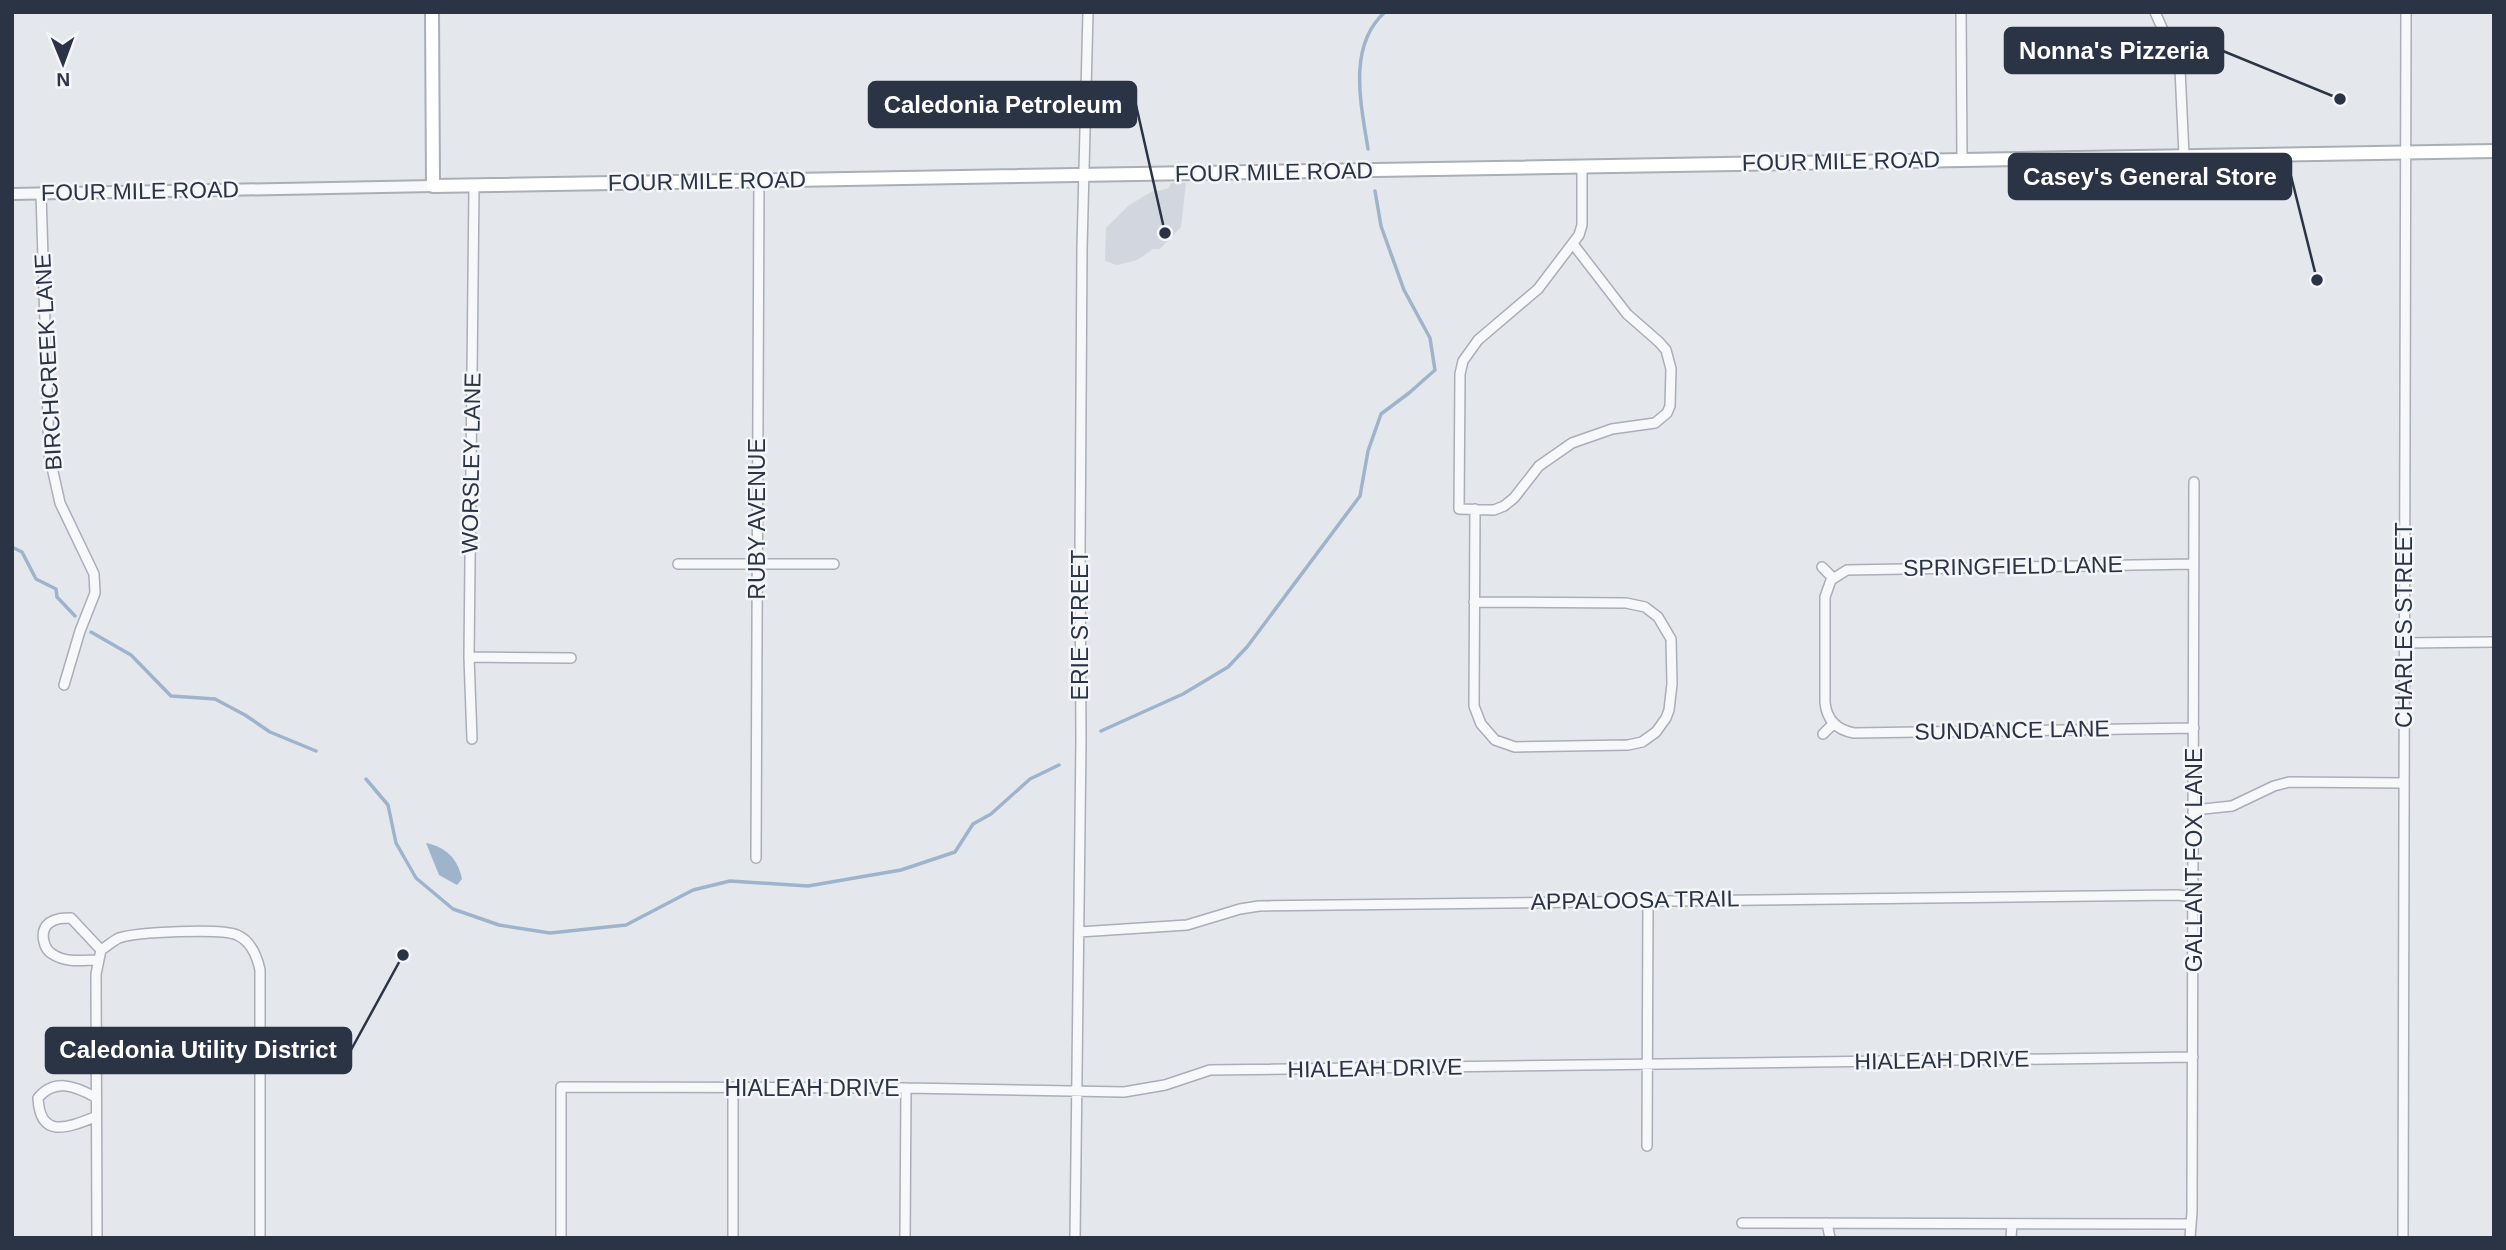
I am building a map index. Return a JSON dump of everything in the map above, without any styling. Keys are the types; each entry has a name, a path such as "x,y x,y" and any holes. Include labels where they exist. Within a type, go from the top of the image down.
{"main road":[{"path":"432,12 433,186"},
{"name":"FOUR MILE ROAD","path":"433,186 2494,151"}],"street":[{"name":"ERIE STREET","path":"1075,1238 1084,174 1088,12"},
{"path":"1961,12 1962,159"},
{"path":"2155,12 2180,69 2184,155"},
{"name":"CHARLES STREET","path":"2403,1238 2406,12"},
{"path":"1573,244 1627,314 1666,350 1669,360 1670,406 1662,419 1647,425 1612,429 1572,443 1539,466 1514,498 1504,506 1494,510 1459,509 1460,374 1464,361 1478,340 1538,289 1560,257 1573,244 1582,225 1582,166"},
{"name":"RUBY AVENUE","path":"755,858 759,181"},
{"name":"FOUR MILE ROAD","path":"12,194 433,186"},
{"name":"WORSLEY LANE","path":"472,740 468,657 474,186"},
{"name":"BIRCHCREEK LANE","path":"41,193 49,454 60,503 94,574 95,593 64,685"},
{"name":"GALLANT FOX LANE","path":"2190,1238 2194,897 2194,482"},
{"path":"1474,603 1626,603 1636,604 1652,612 1671,639 1671,700 1667,718 1649,737 1628,745 1515,747 1495,740 1481,724 1474,706 1474,603 1475,509"},
{"path":"678,564 834,564"},
{"name":"SPRINGFIELD LANE","path":"1833,578 1854,569 2194,564"},
{"path":"1822,567 1833,578 1825,597 1826,711 1833,723 1823,734"},
{"path":"2404,643 2494,642"},
{"path":"468,657 571,658"},
{"name":"SUNDANCE LANE","path":"1833,723 1846,732 1854,733 2194,728"},
{"path":"2194,810 2232,806 2274,786 2289,782 2403,783"},
{"name":"APPALOOSA TRAIL","path":"1079,932 1187,925 1259,906 2163,895 2194,897"},
{"path":"1647,900 1647,1146"},
{"path":"97,960 65,960 54,956 43,941 44,932 48,923 59,918 71,918 101,950"},
{"path":"97,1238 95,1097 97,960 101,950 118,939 135,934 223,931 238,935 253,949 260,970 260,1238"},
{"name":"HIALEAH DRIVE","path":"561,1238 561,1087 1124,1092 1147,1089 1210,1070 2193,1057"},
{"path":"95,1097 82,1090 56,1086 45,1089 37,1098 38,1112 42,1120 50,1126 61,1128 95,1117"},
{"path":"733,1087 733,1238"},
{"path":"905,1238 906,1088"},
{"path":"1742,1223 2191,1224"},
{"path":"1827,1223 1829,1238"},
{"path":"2011,1238 2012,1224"}],"shaded area":[{"path":"1171,183 1186,183 1181,227 1160,249 1153,249 1137,260 1117,265 1105,261 1106,228 1128,206 1154,190 1169,188"}],"water":[{"path":"426,843 445,851 454,860 462,879 457,885 439,875"}],"waterway":[{"path":"1368,149 1360,95 1361,58 1365,41 1385,12"},
{"path":"1101,731 1183,694 1228,667 1247,647 1360,496 1368,451 1381,414 1435,370 1430,338 1404,290 1381,226 1375,191"},
{"path":"12,547 22,552 36,579 56,589 57,597 75,616"},
{"path":"91,632 131,655 171,696 215,699 270,732 316,751"},
{"path":"366,779 388,805 396,843 416,878 453,909 499,925 550,933 626,925 693,890 730,881 808,886 901,870 955,852 973,824 991,814 1030,779 1059,765"}],"place":[{"name":"Nonna's Pizzeria","path":"2340,99"},
{"name":"Caledonia Petroleum","path":"1165,233"},
{"name":"Casey's General Store","path":"2317,280"},
{"name":"Caledonia Utility District","path":"403,955"}]}
